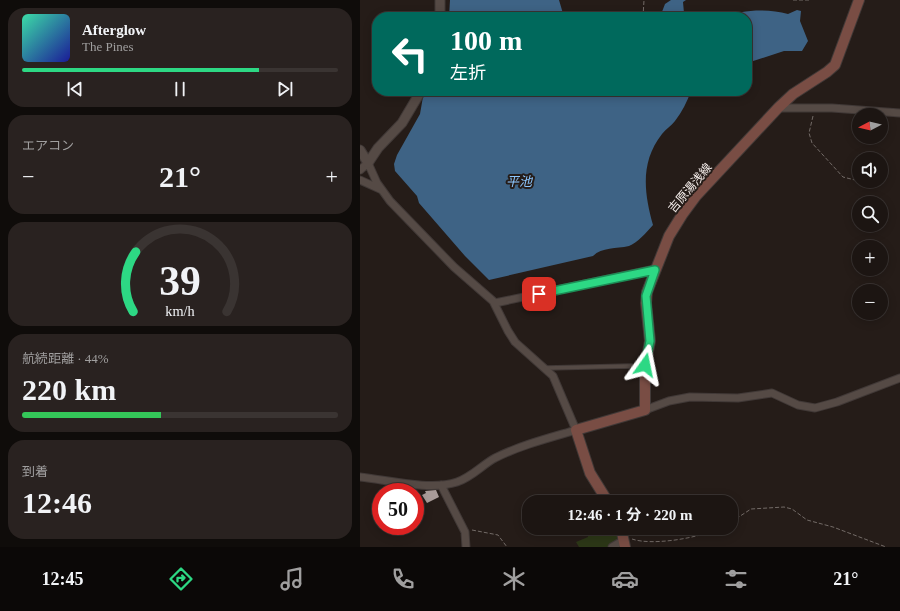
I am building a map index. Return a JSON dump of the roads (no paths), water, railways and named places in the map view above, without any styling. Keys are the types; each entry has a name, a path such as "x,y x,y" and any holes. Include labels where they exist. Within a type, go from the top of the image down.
{"main road":[{"name":"吉原湯浅線","path":"644,410 645,368 650,341 646,296 669,236 682,214 696,196 778,108 793,94 827,72 835,65 859,0"},
{"path":"604,495 590,473 576,430 644,410"}],"street":[{"path":"440,0 440,12"},
{"path":"360,170 368,163 378,148 407,116 418,96"},
{"path":"778,108 814,107 900,113"},
{"path":"360,150 390,202 454,267 495,303 512,337 519,346 546,368 556,381 576,430 514,449 494,459 457,482 441,485 360,477"},
{"path":"360,180 382,190"},
{"path":"495,303 655,270"},
{"path":"644,410 668,401 690,397 738,398 772,393 798,405 815,408 837,402 900,378"},
{"path":"441,485 465,532 466,547"},
{"path":"612,547 624,538"}],"lane":[{"path":"546,368 631,366 645,368"}],"water":[{"path":"450,0 559,0 563,12 449,12"},
{"path":"671,0 686,0 683,2 684,12 662,12 665,4"},
{"path":"763,10 788,14 797,10 801,11 800,21 808,41 802,51 784,51 752,61 752,12 742,12"},
{"name":"平池","path":"423,96 689,96 680,114 662,134 650,156 647,167 646,190 653,225 642,237 629,246 605,250 593,256 489,280 465,256 419,203 417,196 395,171 394,164 397,155 420,114"}]}
